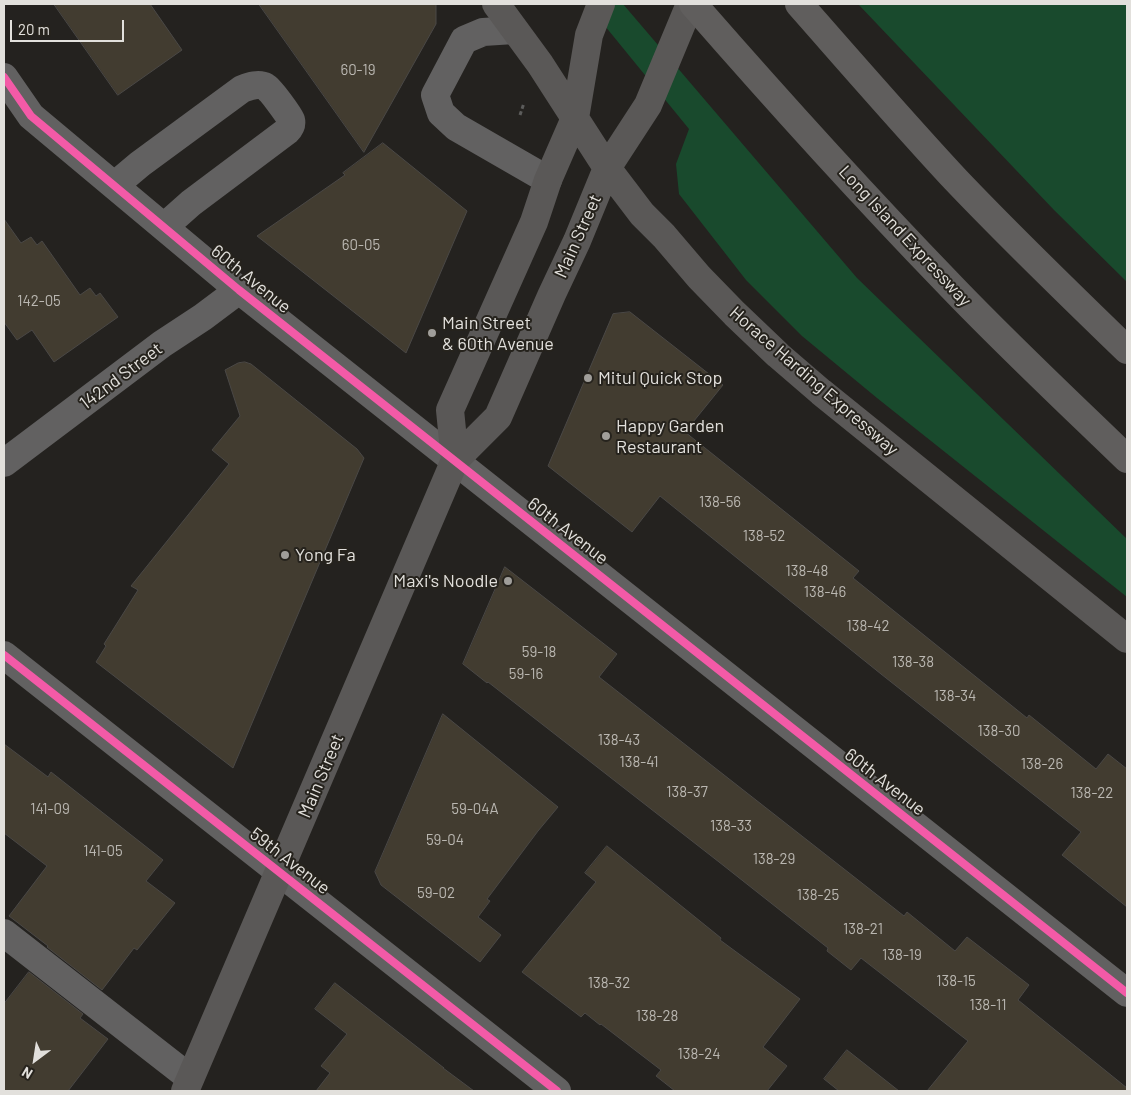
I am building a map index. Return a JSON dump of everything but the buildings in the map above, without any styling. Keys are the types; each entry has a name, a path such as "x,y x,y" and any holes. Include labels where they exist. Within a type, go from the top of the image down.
{"highway":[{"name":"Long Island Expressway","path":"691,4 946,281 1127,459"},
{"path":"799,4 956,179 1127,350"}],"main road":[{"name":"Horace Harding Expressway","path":"496,4 540,64 607,168 642,214 735,314 821,392 1127,639"},
{"name":"Main Street","path":"455,460 450,410 534,222 548,180 575,118 589,35 601,4"},
{"name":"Main Street","path":"188,1085 455,460 498,416 577,241 607,168 648,105 691,4"}],"street":[{"path":"514,30 483,32 464,40 436,94 441,114 456,127 548,180"},
{"name":"60th Avenue","path":"4,77 31,116 239,290 1127,993"},
{"path":"115,186 140,164 242,89 259,85 267,87 291,120 291,126 287,131 191,203 164,227"},
{"name":"142nd Street","path":"4,463 154,350 239,290"},
{"name":"59th Avenue","path":"4,656 557,1091"},
{"path":"4,932 188,1085"}],"green space":[{"path":"587,4 623,4 857,278 1127,539 1127,597 802,336 746,280 679,194 676,164 689,129"},
{"path":"858,4 1127,4 1127,282 1054,210"}],"cycle path":[{"path":"4,77 31,116 239,290 1127,993"},
{"path":"4,655 557,1091"}],"place":[{"name":"Main Street & 60th Avenue","path":"432,333"},
{"name":"Mitul Quick Stop","path":"588,378"},
{"name":"Happy Garden Restaurant","path":"606,436"},
{"name":"Yong Fa","path":"285,555"},
{"name":"Maxi's Noodle","path":"508,581"}]}
